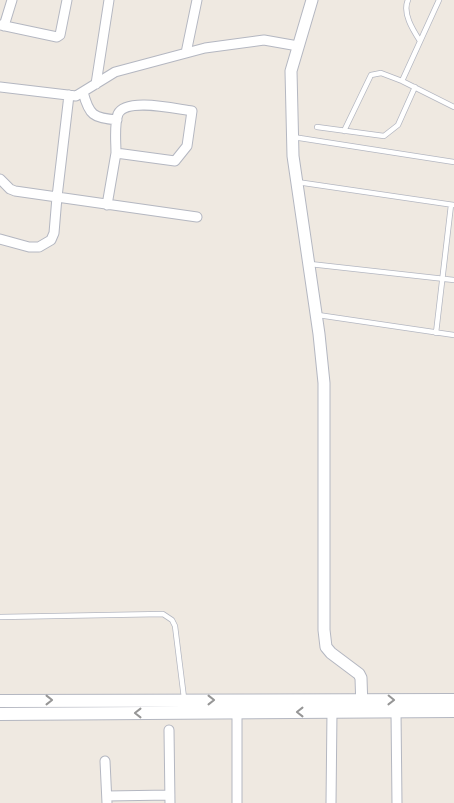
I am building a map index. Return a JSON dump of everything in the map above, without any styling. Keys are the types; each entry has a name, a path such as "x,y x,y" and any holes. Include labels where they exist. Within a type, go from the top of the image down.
{"main road":[{"path":"0,701 184,700 362,706 454,700"},
{"path":"0,714 332,712 362,706 396,712 454,711"}],"street":[{"path":"12,0 2,26 55,37 59,36 67,0"},
{"path":"96,84 109,0"},
{"path":"186,53 197,0"},
{"path":"312,0 291,71 293,137 297,182 317,315 324,383 324,630 326,647 359,674 362,685 362,706"},
{"path":"0,87 76,96 115,72 205,48 264,40 298,46"},
{"path":"83,92 86,104 94,116 100,119 117,120"},
{"path":"0,239 29,247 39,247 51,240 54,233 69,95"},
{"path":"107,205 116,153 117,120 121,110 128,105 138,104 192,111 187,146 175,162 116,153"},
{"path":"0,179 10,189 15,191 197,217"},
{"path":"331,803 332,712"},
{"path":"396,712 397,803"},
{"path":"237,713 237,803"},
{"path":"105,761 107,799 170,799 169,730"}],"lane":[{"path":"408,0 405,5 411,27 420,41"},
{"path":"402,81 439,0"},
{"path":"344,131 371,75 380,73 402,81 454,107"},
{"path":"317,127 384,136 398,125 415,87"},
{"path":"293,137 454,162"},
{"path":"297,182 453,205 436,333"},
{"path":"309,264 454,280"},
{"path":"317,315 454,335"},
{"path":"0,617 163,614 168,616 175,626 184,700"}]}
